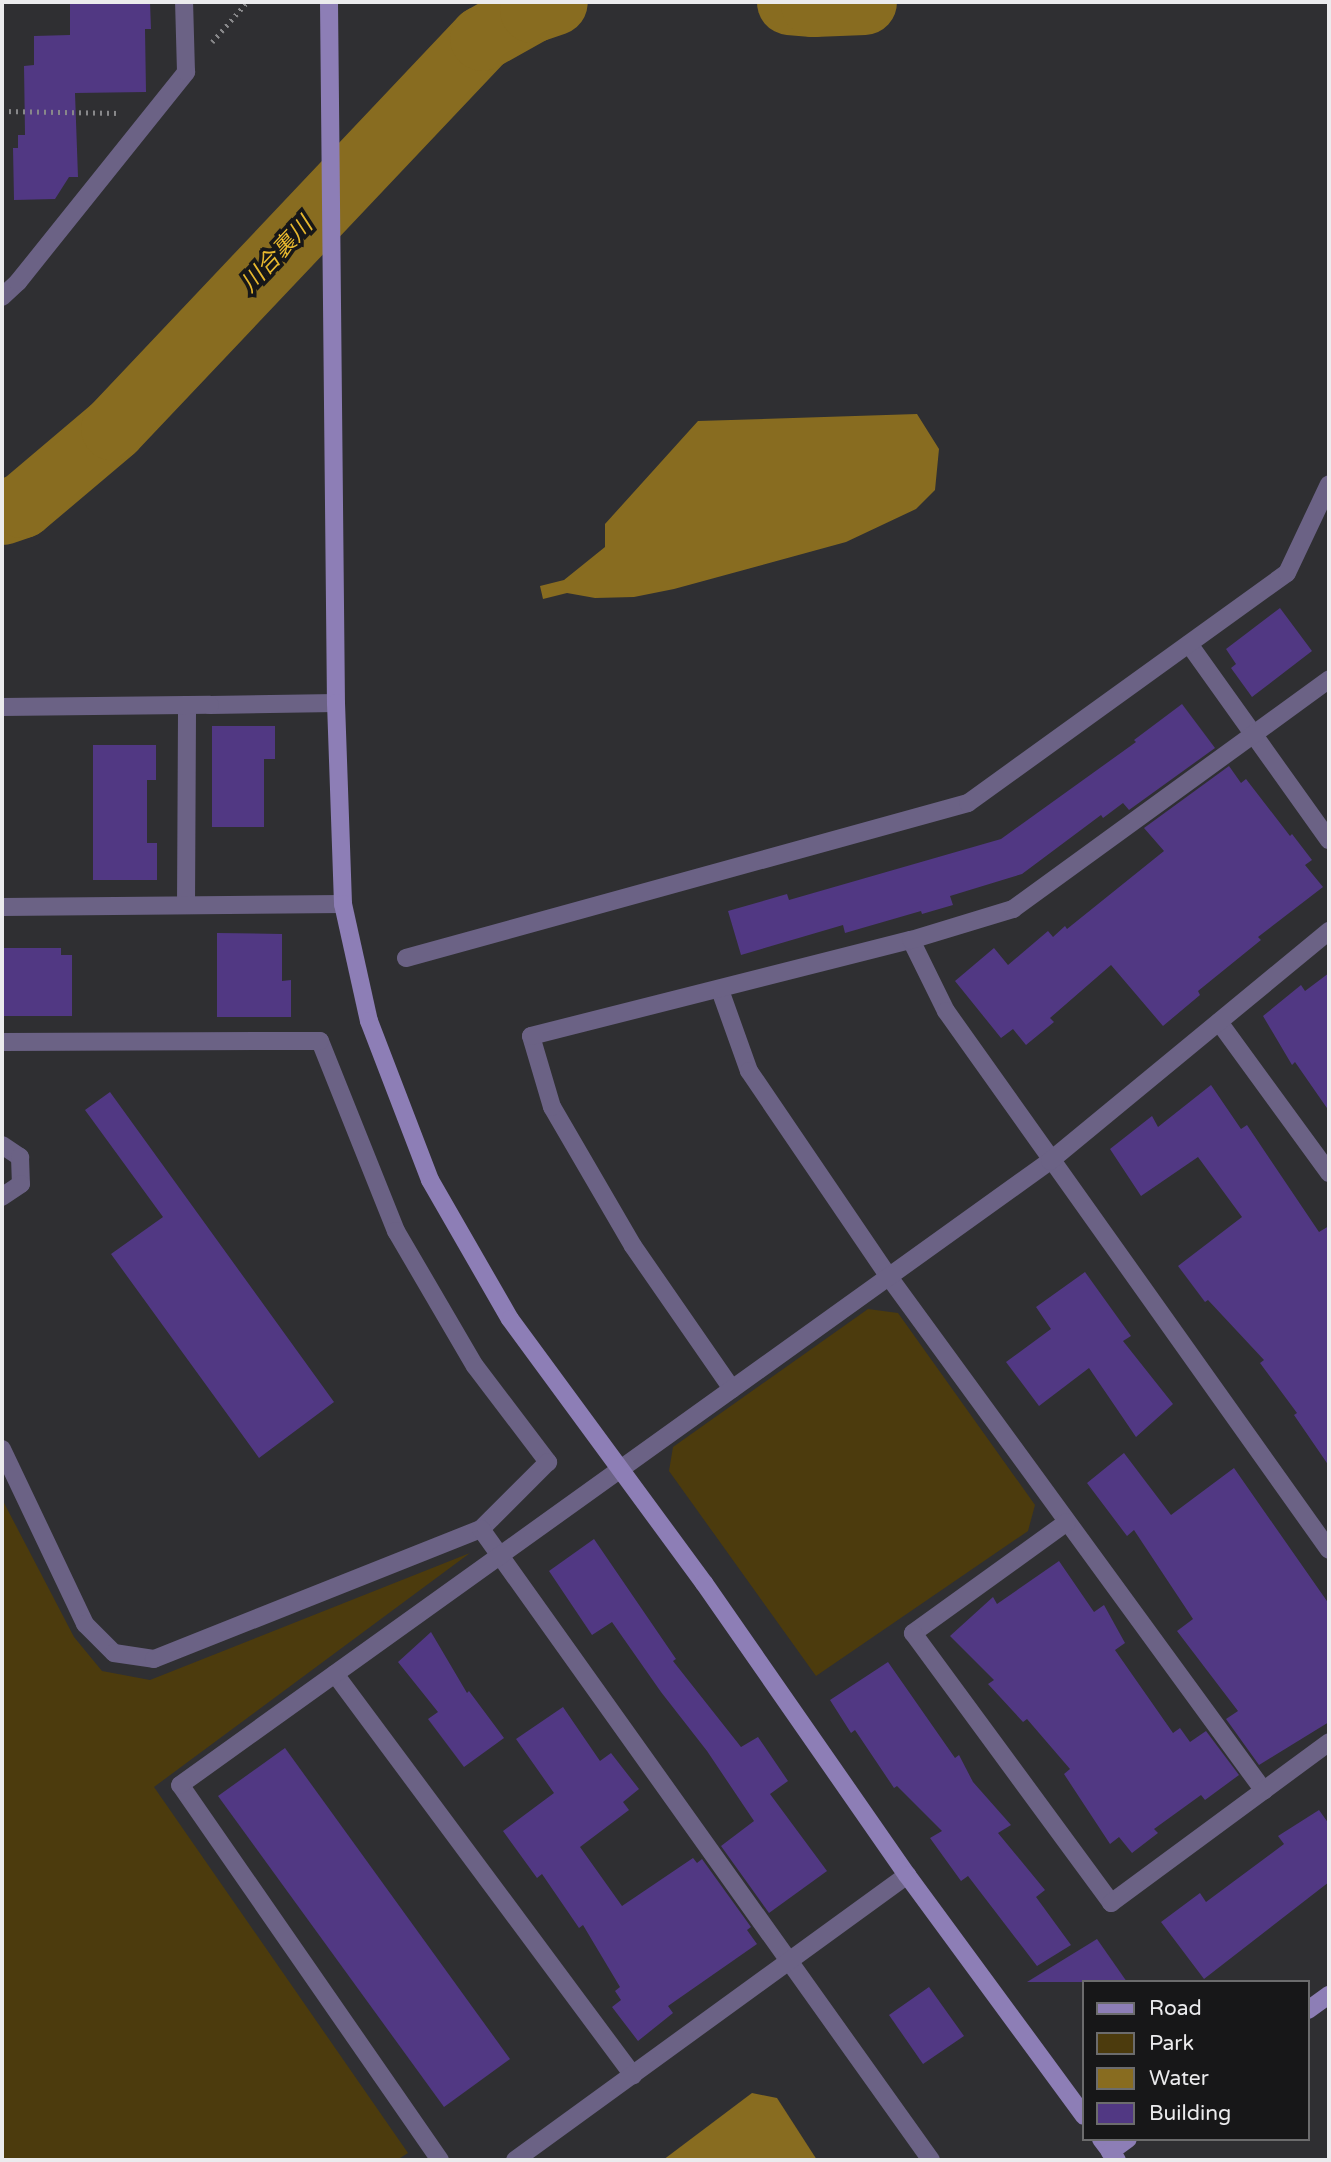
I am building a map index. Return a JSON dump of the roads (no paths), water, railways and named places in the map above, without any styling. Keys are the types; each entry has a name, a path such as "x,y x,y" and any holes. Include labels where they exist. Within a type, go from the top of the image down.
{"street":[{"path":"2,297 18,282 186,72 184,2"},
{"path":"329,2 336,703 343,904 369,1021 430,1180 510,1319 621,1468 907,1875 1082,2113"},
{"path":"406,958 968,803 1287,573 1329,484"},
{"path":"1189,644 1329,840"},
{"path":"732,1390 634,1246 552,1107 531,1036 911,940 1013,909 1329,679"},
{"path":"2,707 336,703"},
{"path":"186,905 187,705"},
{"path":"2,907 343,904"},
{"path":"440,2160 180,1785 1050,1161 1329,931"},
{"path":"911,940 946,1011 1050,1161 1329,1550"},
{"path":"720,990 749,1071 889,1277 1264,1791"},
{"path":"1219,1022 1329,1173"},
{"path":"2,1042 320,1041 396,1231 475,1366 548,1462 481,1529 154,1659 114,1653 85,1624 2,1449"},
{"path":"2,1145 20,1157 21,1184 2,1197"},
{"path":"1067,1522 913,1633 1111,1903 1329,1742"},
{"path":"481,1529 787,1963 931,2160"},
{"path":"335,1674 633,2075"},
{"path":"515,2160 907,1875"},
{"path":"1310,2009 1329,1995"},
{"path":"1109,2150 1125,2141"}],"water":[{"path":"917,414 939,449 935,490 916,509 846,542 674,589 634,597 595,598 567,593 543,599 540,586 564,580 605,547 605,524 698,421"},
{"path":"752,2093 777,2098 817,2160 663,2160"}],"waterway":[{"name":"川合裏川","path":"2,512 22,505 113,428 482,38 532,10 555,2"},
{"name":"川合裏川","path":"789,2 864,2"}]}
